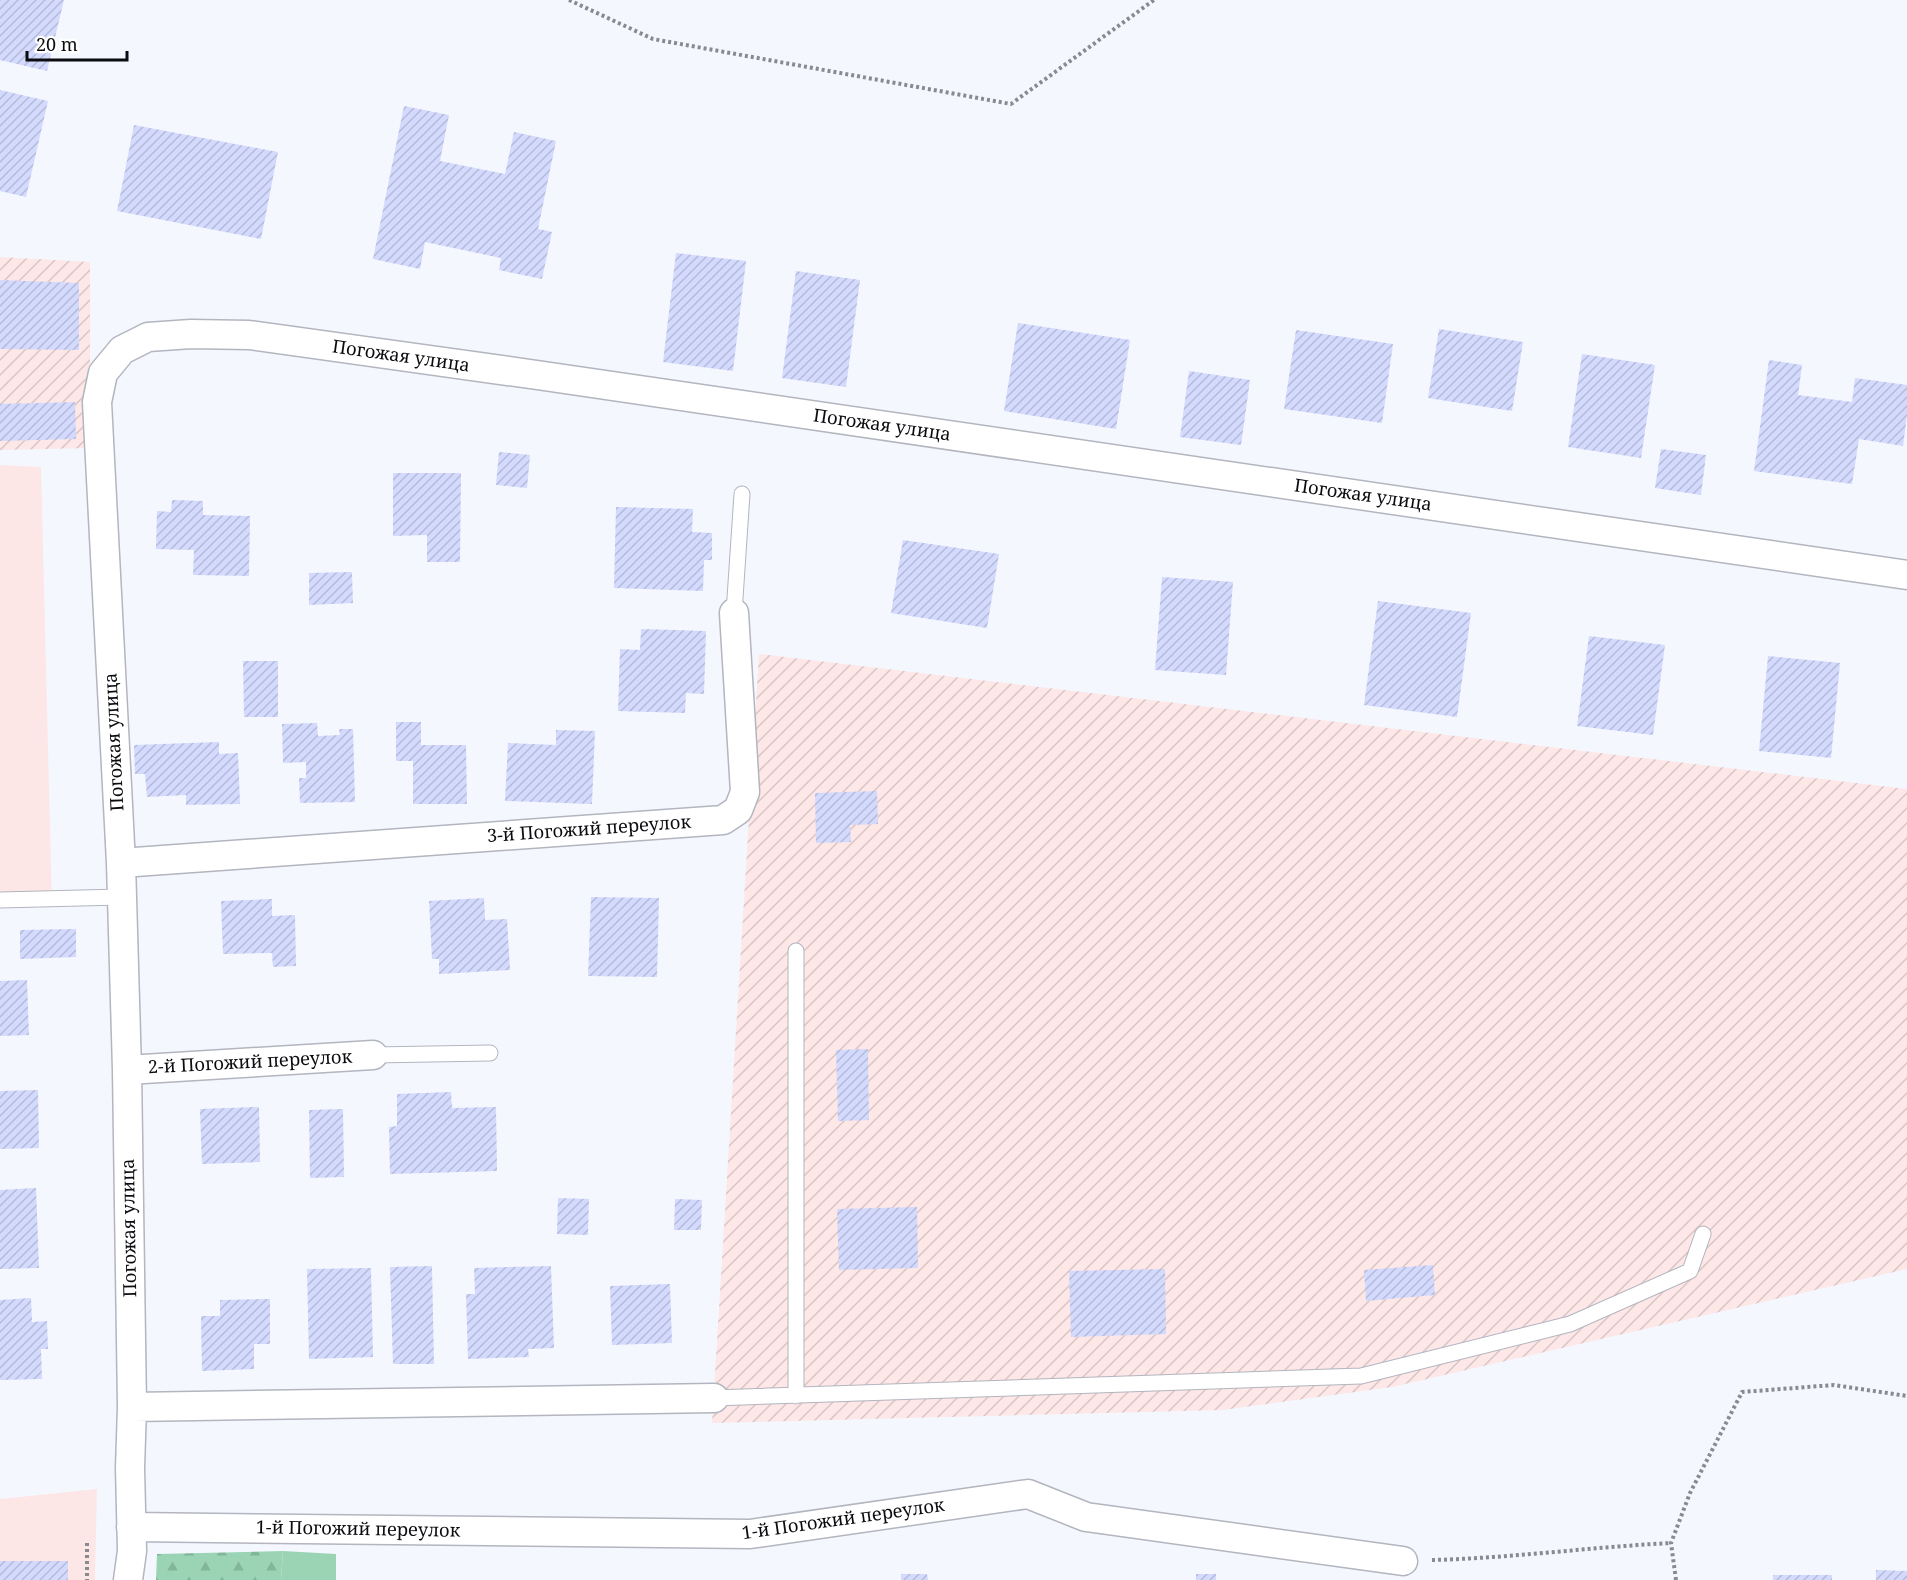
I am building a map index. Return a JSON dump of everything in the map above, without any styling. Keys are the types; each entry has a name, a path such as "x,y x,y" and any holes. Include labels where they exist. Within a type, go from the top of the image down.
{"street":[{"name":"Погожая улица","path":"128,1580 132,1551 132,1407 127,1070 121,863 97,402 103,373 122,350 148,337 190,334 260,337 572,380 1907,574"},
{"name":"3-й Погожий переулок","path":"121,863 723,820 738,810 745,792 734,613"},
{"name":"2-й Погожий переулок","path":"127,1070 373,1055"},
{"path":"132,1407 714,1398"},
{"name":"1-й Погожий переулок","path":"131,1527 750,1534 1028,1494 1086,1517 1403,1561"}],"lane":[{"name":"3-й Погожий переулок","path":"734,613 742,494"},
{"path":"0,900 121,897"},
{"path":"796,951 796,1396"},
{"path":"373,1055 490,1053"},
{"path":"714,1398 1361,1376 1570,1324 1690,1271 1703,1234"}],"path":[{"path":"570,0 653,39 1011,104 1154,0"},
{"path":"1676,1580 1671,1543 1689,1493 1742,1392 1834,1385 1907,1396"},
{"path":"87,1543 87,1580"},
{"path":"1403,1561 1541,1554 1617,1545 1671,1543"}],"shaded area":[{"path":"0,257 90,262 90,448 0,450"},
{"path":"0,465 41,467 52,906 0,908"},
{"path":"759,654 1907,789 1907,1269 1392,1387 1223,1410 712,1423"},
{"path":"97,1489 95,1580 0,1580 0,1499"}],"green space":[{"path":"283,1551 336,1554 336,1580 281,1580"},
{"path":"283,1551 281,1580 156,1580 157,1554"}],"building":[{"path":"0,0 64,0 47,71 0,60"},
{"path":"0,90 48,101 26,197 0,191"},
{"path":"404,106 449,115 440,161 505,174 514,132 556,141 538,229 552,232 542,279 499,270 501,258 425,242 420,269 373,259"},
{"path":"134,125 278,152 261,239 117,211"},
{"path":"676,253 746,261 733,371 663,362"},
{"path":"796,271 860,280 846,387 782,378"},
{"path":"0,280 79,283 79,350 0,349"},
{"path":"1018,323 1130,340 1116,429 1004,411"},
{"path":"1439,329 1523,342 1512,411 1428,398"},
{"path":"1296,330 1393,344 1382,423 1284,409"},
{"path":"1582,354 1655,365 1641,458 1568,447"},
{"path":"1769,360 1802,365 1798,395 1852,402 1855,378 1907,385 1907,415 1903,446 1859,439 1852,484 1754,471"},
{"path":"1189,371 1250,380 1241,445 1180,437"},
{"path":"75,402 76,439 0,441 0,404"},
{"path":"1661,449 1706,455 1701,495 1655,488"},
{"path":"499,452 530,455 527,488 496,485"},
{"path":"393,473 461,473 460,562 427,562 427,535 393,536"},
{"path":"172,500 203,501 203,515 250,516 249,576 193,575 194,550 156,549 157,511 171,512"},
{"path":"616,507 693,509 692,532 712,533 712,560 704,560 703,591 614,588"},
{"path":"903,540 999,554 987,628 891,613"},
{"path":"352,572 353,603 309,605 309,573"},
{"path":"1162,577 1233,582 1226,675 1155,670"},
{"path":"1378,601 1471,613 1457,717 1364,705"},
{"path":"641,629 706,631 704,694 686,693 685,713 618,711 620,649 640,650"},
{"path":"1589,636 1665,645 1653,735 1577,726"},
{"path":"1768,656 1840,663 1831,758 1759,751"},
{"path":"243,661 278,661 278,717 244,717"},
{"path":"396,722 421,722 421,745 466,745 467,804 413,804 413,761 396,761"},
{"path":"317,723 318,736 340,735 339,729 353,729 355,802 300,803 299,778 306,778 306,762 283,763 282,724"},
{"path":"556,730 595,731 592,804 505,801 508,743 556,745"},
{"path":"219,742 219,754 238,753 240,804 186,805 186,795 147,797 145,774 135,774 134,745"},
{"path":"877,791 878,824 850,825 851,842 816,843 815,793"},
{"path":"591,897 659,898 657,977 588,976"},
{"path":"484,898 485,920 507,919 510,970 439,974 439,959 432,959 429,901"},
{"path":"272,899 272,916 295,915 296,966 273,967 272,953 223,954 221,901"},
{"path":"76,929 76,957 20,959 20,930"},
{"path":"27,980 29,1035 0,1036 0,981"},
{"path":"868,1049 869,1120 838,1121 836,1050"},
{"path":"38,1090 39,1148 0,1149 0,1091"},
{"path":"451,1092 452,1108 496,1107 497,1171 390,1174 389,1127 397,1126 397,1094"},
{"path":"259,1107 260,1162 202,1164 200,1109"},
{"path":"343,1109 344,1177 310,1178 309,1110"},
{"path":"36,1188 39,1268 0,1269 0,1190"},
{"path":"558,1198 589,1199 588,1235 557,1234"},
{"path":"675,1199 702,1200 701,1230 674,1230"},
{"path":"917,1207 918,1268 839,1270 837,1209"},
{"path":"1433,1265 1435,1295 1366,1301 1364,1270"},
{"path":"432,1266 434,1364 393,1364 390,1267"},
{"path":"551,1266 554,1348 528,1349 529,1357 468,1359 466,1294 475,1294 474,1268"},
{"path":"371,1268 373,1357 309,1359 307,1269"},
{"path":"1165,1269 1166,1334 1071,1337 1069,1271"},
{"path":"670,1284 672,1343 612,1345 610,1286"},
{"path":"31,1298 32,1322 47,1321 48,1349 41,1349 42,1379 0,1380 0,1300"},
{"path":"270,1299 270,1344 254,1344 254,1369 202,1371 201,1316 220,1316 220,1300"},
{"path":"0,1561 68,1561 68,1580 0,1580"},
{"path":"1876,1570 1907,1571 1907,1580 1876,1580"},
{"path":"901,1574 927,1574 928,1580 901,1580"},
{"path":"1196,1574 1216,1574 1216,1580 1196,1580"},
{"path":"1773,1575 1832,1575 1832,1580 1773,1580"}]}
